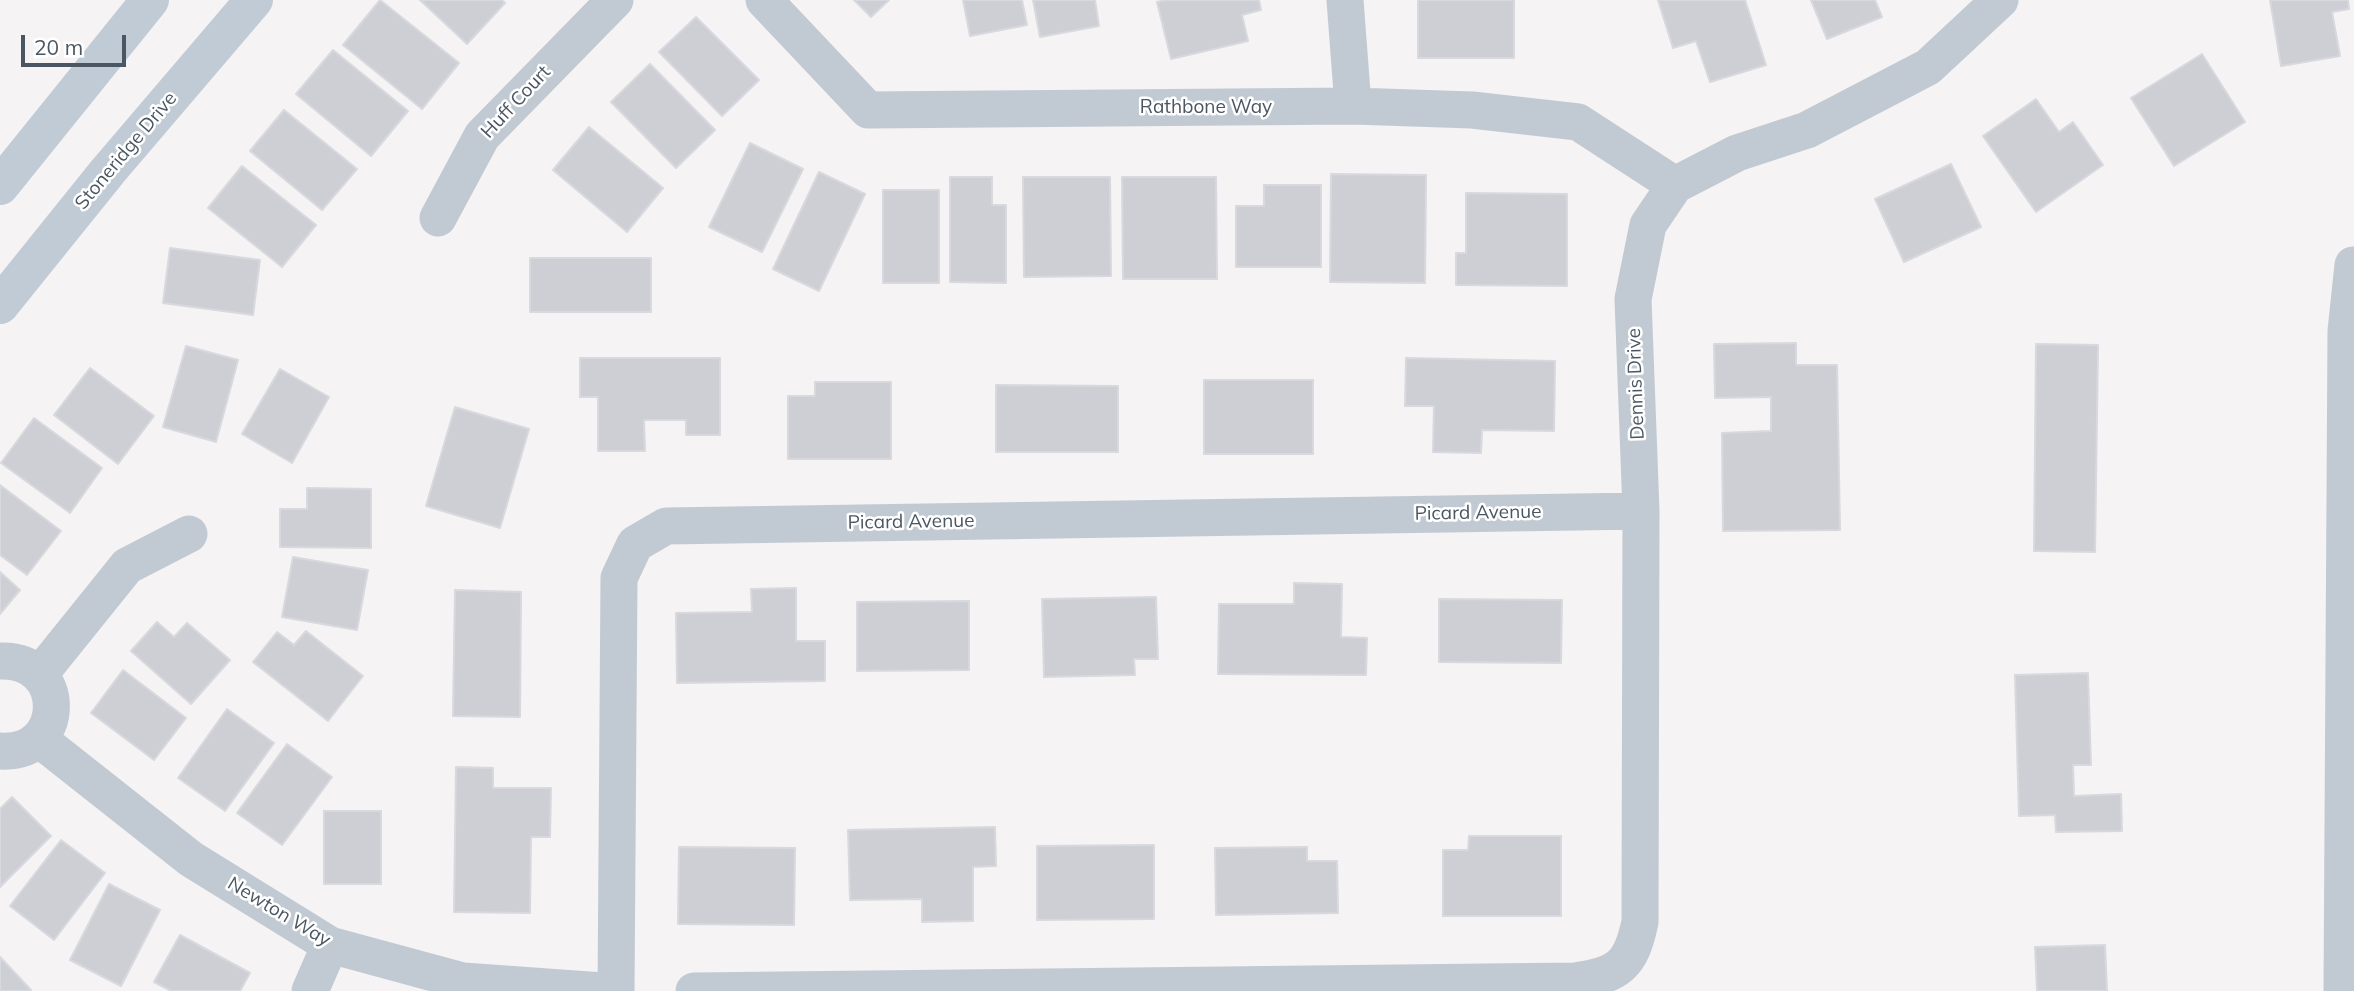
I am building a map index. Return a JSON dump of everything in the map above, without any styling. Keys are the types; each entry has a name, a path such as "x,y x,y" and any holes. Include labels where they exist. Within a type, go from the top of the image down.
{"main road":[{"path":"0,186 150,0"},
{"name":"Stoneridge Drive","path":"0,304 108,171 254,0"}],"street":[{"name":"Huff Court","path":"438,218 482,136 615,0"},
{"name":"Rathbone Way","path":"764,0 868,110 1353,106 1472,110 1578,122 1675,185"},
{"path":"1345,0 1353,106"},
{"name":"Dennis Drive","path":"1377,987 1599,978 1622,966 1635,946 1640,922 1642,511 1633,299 1648,225 1675,185 1737,153 1807,130 1928,67 2000,0"},
{"path":"2342,991 2346,331 2353,265"},
{"name":"Picard Avenue","path":"616,991 620,578 635,544 666,526 1642,511"},
{"path":"40,674 127,566 189,534"},
{"path":"0,661 22,663 40,674 49,689 53,707 49,724 39,739 26,748 10,752 0,751"},
{"name":"Newton Way","path":"39,739 191,859 330,945 463,981 603,991"},
{"path":"310,991 330,945"},
{"path":"694,991 1377,987"}],"building":[{"path":"380,0 459,63 422,109 343,45"},
{"path":"420,0 502,0 505,3 467,44"},
{"path":"854,0 889,0 871,17"},
{"path":"963,0 1022,0 1027,25 970,36"},
{"path":"1033,0 1095,0 1099,26 1040,37"},
{"path":"1259,0 1261,10 1242,15 1248,41 1171,59 1157,2"},
{"path":"1418,0 1514,0 1514,58 1418,58"},
{"path":"1658,0 1745,0 1766,65 1710,82 1696,41 1673,48"},
{"path":"1811,0 1875,0 1882,17 1827,39"},
{"path":"2270,0 2348,0 2349,9 2332,12 2340,56 2281,66"},
{"path":"696,17 759,80 722,116 659,52"},
{"path":"333,50 408,111 371,156 296,94"},
{"path":"2202,54 2245,122 2174,166 2131,98"},
{"path":"650,64 715,130 676,168 611,102"},
{"path":"2036,99 2059,132 2073,122 2103,165 2036,212 1983,136"},
{"path":"284,110 357,169 322,210 250,151"},
{"path":"589,127 663,188 627,232 553,170"},
{"path":"750,143 803,169 762,252 709,227"},
{"path":"1951,164 1981,227 1904,262 1875,199"},
{"path":"242,166 316,225 282,267 208,208"},
{"path":"819,172 865,194 819,291 773,269"},
{"path":"1331,174 1426,175 1425,283 1330,282"},
{"path":"950,177 992,177 992,205 1006,205 1006,283 950,282"},
{"path":"1023,177 1110,177 1111,276 1024,277"},
{"path":"1122,177 1216,177 1217,279 1123,279"},
{"path":"1264,185 1321,185 1321,267 1236,267 1236,206 1264,206"},
{"path":"883,190 939,190 939,283 883,283"},
{"path":"1466,193 1567,194 1567,286 1456,285 1456,253 1466,253"},
{"path":"170,248 260,260 253,315 163,303"},
{"path":"530,258 651,258 651,312 530,312"},
{"path":"1796,343 1796,365 1837,365 1840,530 1723,531 1722,433 1771,431 1771,397 1715,398 1714,344"},
{"path":"2036,344 2098,345 2095,552 2034,551"},
{"path":"186,346 238,360 216,442 163,427"},
{"path":"580,358 720,358 720,435 686,435 686,420 644,420 645,451 598,451 598,397 580,397"},
{"path":"1406,358 1555,361 1554,431 1482,430 1481,453 1433,452 1434,406 1405,406"},
{"path":"90,368 154,416 118,464 54,415"},
{"path":"280,369 329,397 292,463 242,434"},
{"path":"1204,380 1313,380 1313,454 1204,454"},
{"path":"815,382 891,382 891,459 788,459 788,396 815,396"},
{"path":"996,385 1118,386 1118,452 996,452"},
{"path":"455,407 529,429 500,528 426,506"},
{"path":"34,418 102,468 70,513 1,463"},
{"path":"0,485 61,531 27,575 0,555"},
{"path":"307,488 371,489 371,548 280,547 280,509 307,509"},
{"path":"293,557 368,570 357,630 282,617"},
{"path":"0,572 20,590 0,614"},
{"path":"1294,583 1342,584 1341,637 1367,638 1366,675 1218,674 1219,604 1294,604"},
{"path":"796,588 796,641 825,641 825,681 677,683 676,613 752,612 751,589"},
{"path":"455,590 521,592 520,717 453,716"},
{"path":"1156,597 1158,659 1134,659 1135,675 1044,677 1042,599"},
{"path":"1439,599 1562,600 1561,663 1439,662"},
{"path":"969,601 969,670 857,671 857,602"},
{"path":"157,622 174,637 187,623 230,660 191,704 131,651"},
{"path":"306,631 363,676 328,721 253,662 277,632 294,645"},
{"path":"123,670 186,718 154,760 91,713"},
{"path":"2088,673 2091,765 2073,765 2074,796 2121,794 2122,831 2056,832 2055,815 2019,816 2015,675"},
{"path":"227,709 274,743 225,811 178,778"},
{"path":"287,744 332,777 282,845 237,813"},
{"path":"456,767 493,768 493,788 551,788 550,837 531,837 530,913 454,912"},
{"path":"12,797 51,836 0,887 0,809"},
{"path":"324,811 381,811 381,884 324,884"},
{"path":"995,827 996,866 973,867 973,921 922,922 922,899 850,900 848,830"},
{"path":"1469,836 1561,836 1561,916 1443,916 1443,850 1468,850"},
{"path":"61,840 105,873 54,940 10,906"},
{"path":"1154,845 1154,919 1037,920 1037,846"},
{"path":"679,847 795,848 794,925 678,924"},
{"path":"1307,847 1307,861 1337,861 1338,913 1216,915 1215,848"},
{"path":"109,884 160,910 121,986 70,960"},
{"path":"180,935 250,973 240,991 171,991 154,982"},
{"path":"2105,945 2107,991 2037,991 2035,947"},
{"path":"0,957 31,990 30,991 0,991"}]}
